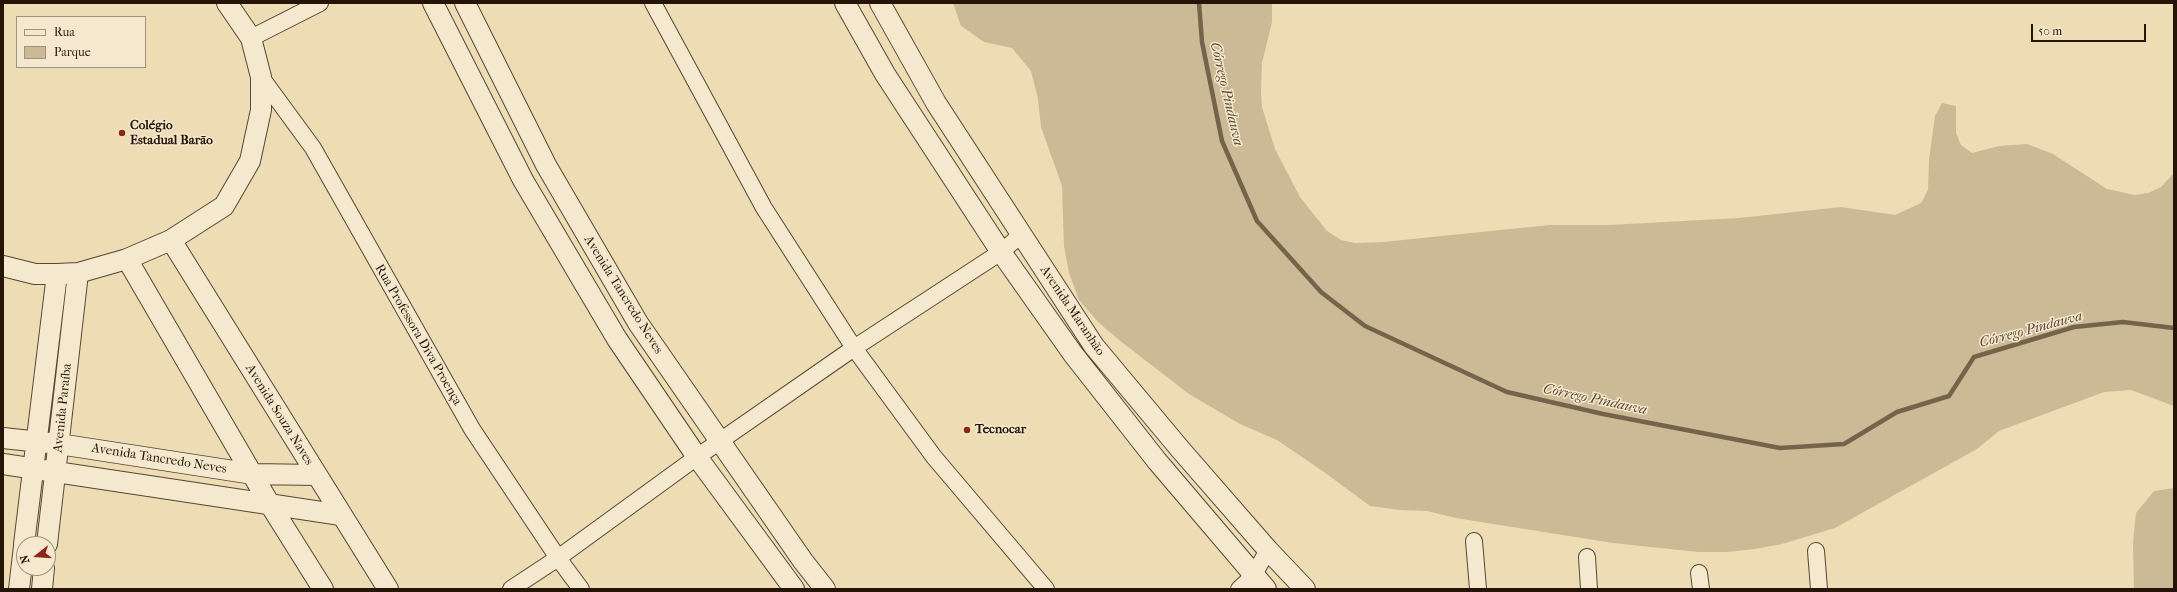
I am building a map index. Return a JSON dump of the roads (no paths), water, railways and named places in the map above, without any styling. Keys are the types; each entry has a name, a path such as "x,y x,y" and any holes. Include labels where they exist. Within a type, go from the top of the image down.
{"street":[{"path":"3,266 35,274 57,274 78,272 127,259 170,240 224,206 250,161 261,110 262,78 252,38 227,3"},
{"path":"252,38 320,3"},
{"name":"Avenida Tancredo Neves","path":"434,3 523,180 617,339 696,457 794,589"},
{"name":"Avenida Tancredo Neves","path":"465,3 546,165 638,323 803,560 825,589"},
{"path":"653,3 764,208 854,348 934,457 1046,589"},
{"name":"Avenida Maranhão","path":"845,3 885,74 1001,252 1073,354 1157,461 1260,582"},
{"name":"Avenida Maranhão","path":"880,3 936,103 1094,346 1268,550 1305,589"},
{"name":"Rua Professora Diva Proença","path":"262,78 313,148 472,429 558,558 581,589"},
{"path":"511,589 558,558 696,457 854,348 1001,252 1022,234"},
{"name":"Avenida Souza Naves","path":"170,240 388,589"},
{"path":"127,259 253,474 269,504 323,589"},
{"name":"Avenida Paraíba","path":"48,536 78,272"},
{"name":"Avenida Paraíba","path":"25,536 57,274"},
{"name":"Avenida Tancredo Neves","path":"3,438 59,444 253,474 316,475"},
{"path":"3,464 341,515"},
{"path":"1474,542 1478,589"},
{"path":"1239,589 1260,582 1268,550"},
{"path":"1816,551 1819,589"},
{"path":"1587,557 1589,589"},
{"path":"1699,573 1701,589"},
{"name":"Avenida Paraíba","path":"19,589 20,576"},
{"path":"42,589 43,576"}],"waterway":[{"name":"Córrego Pindauva","path":"1199,3 1202,42 1222,141 1257,221 1321,292 1365,326 1507,392 1603,414 1780,448 1844,444 1897,412 1949,396 1974,357 2074,327 2123,322 2174,328"}],"place":[{"name":"Colégio Estadual Barão","path":"122,133"},
{"name":"Tecnocar","path":"967,430"}]}
